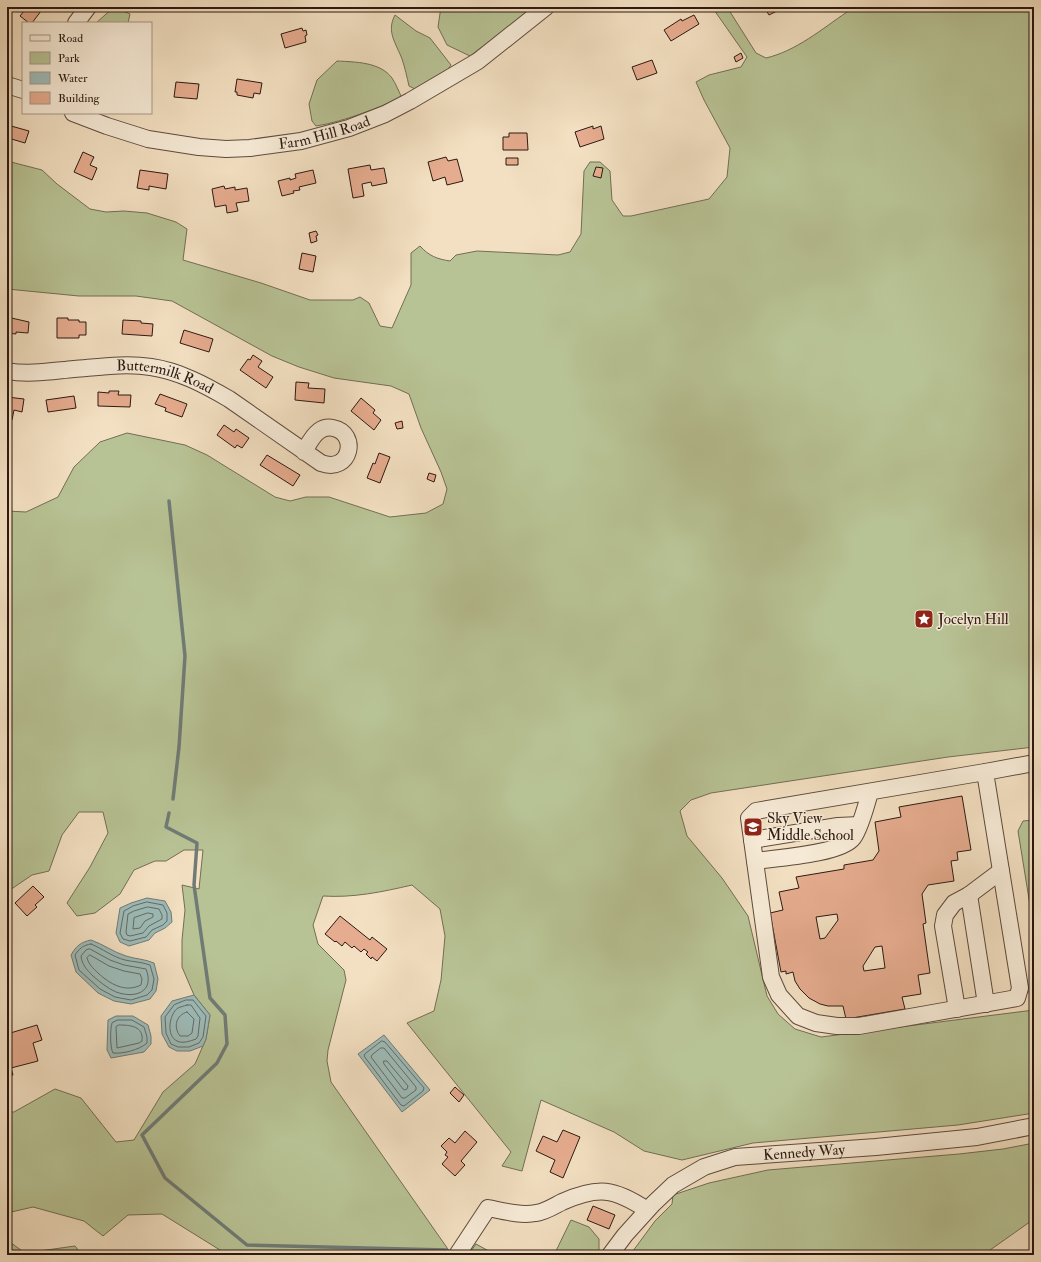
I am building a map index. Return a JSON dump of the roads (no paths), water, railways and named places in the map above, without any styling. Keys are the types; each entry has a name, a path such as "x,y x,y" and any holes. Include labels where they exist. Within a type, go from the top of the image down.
{"street":[{"path":"77,22 88,7"},
{"name":"Farm Hill Road","path":"76,114 148,139 199,147 232,149 250,148 300,141 349,128 385,114 410,101 478,61 546,7"},
{"path":"7,85 22,90"},
{"name":"Buttermilk Road","path":"7,371 28,374 133,365 151,367 177,374 198,382 229,399 304,452"},
{"path":"985,772 1020,988 1017,998 859,1026 837,1026 816,1023 798,1016 779,995 771,977 749,818 756,811 1034,763"},
{"path":"755,861 816,853 841,846 853,839 870,792"},
{"path":"752,840 838,826 859,825"},
{"path":"957,1009 943,926 945,914 954,903 969,895 1001,871"},
{"path":"969,895 986,1004"},
{"name":"Kennedy Way","path":"610,1255 625,1234 672,1185 704,1167 735,1157 876,1147 976,1137 1034,1126"},
{"path":"457,1255 488,1208 524,1214 538,1213 576,1196 594,1192 615,1193 629,1198 647,1210"}],"water":[{"path":"147,898 165,901 171,912 172,922 165,928 155,933 149,940 129,946 120,942 116,933 120,908"},
{"path":"91,940 129,957 154,963 158,979 156,991 150,999 131,1004 114,1001 98,993 76,972 71,955 79,945"},
{"path":"194,995 210,1015 206,1039 203,1046 190,1051 177,1051 169,1047 162,1034 161,1016 172,1001"},
{"path":"116,1016 133,1016 148,1025 151,1036 151,1044 144,1052 111,1058 107,1050 108,1020"},
{"path":"384,1035 430,1090 402,1112 358,1054"}],"waterway":[{"path":"169,501 185,656 179,747 173,799"},
{"path":"169,813 166,827 197,843 194,885 210,998 225,1015 227,1044 217,1063 142,1135 165,1178 247,1245 446,1250"}],"place":[{"name":"Jocelyn Hill","path":"924,619"},
{"name":"Sky View Middle School","path":"753,827"}]}
